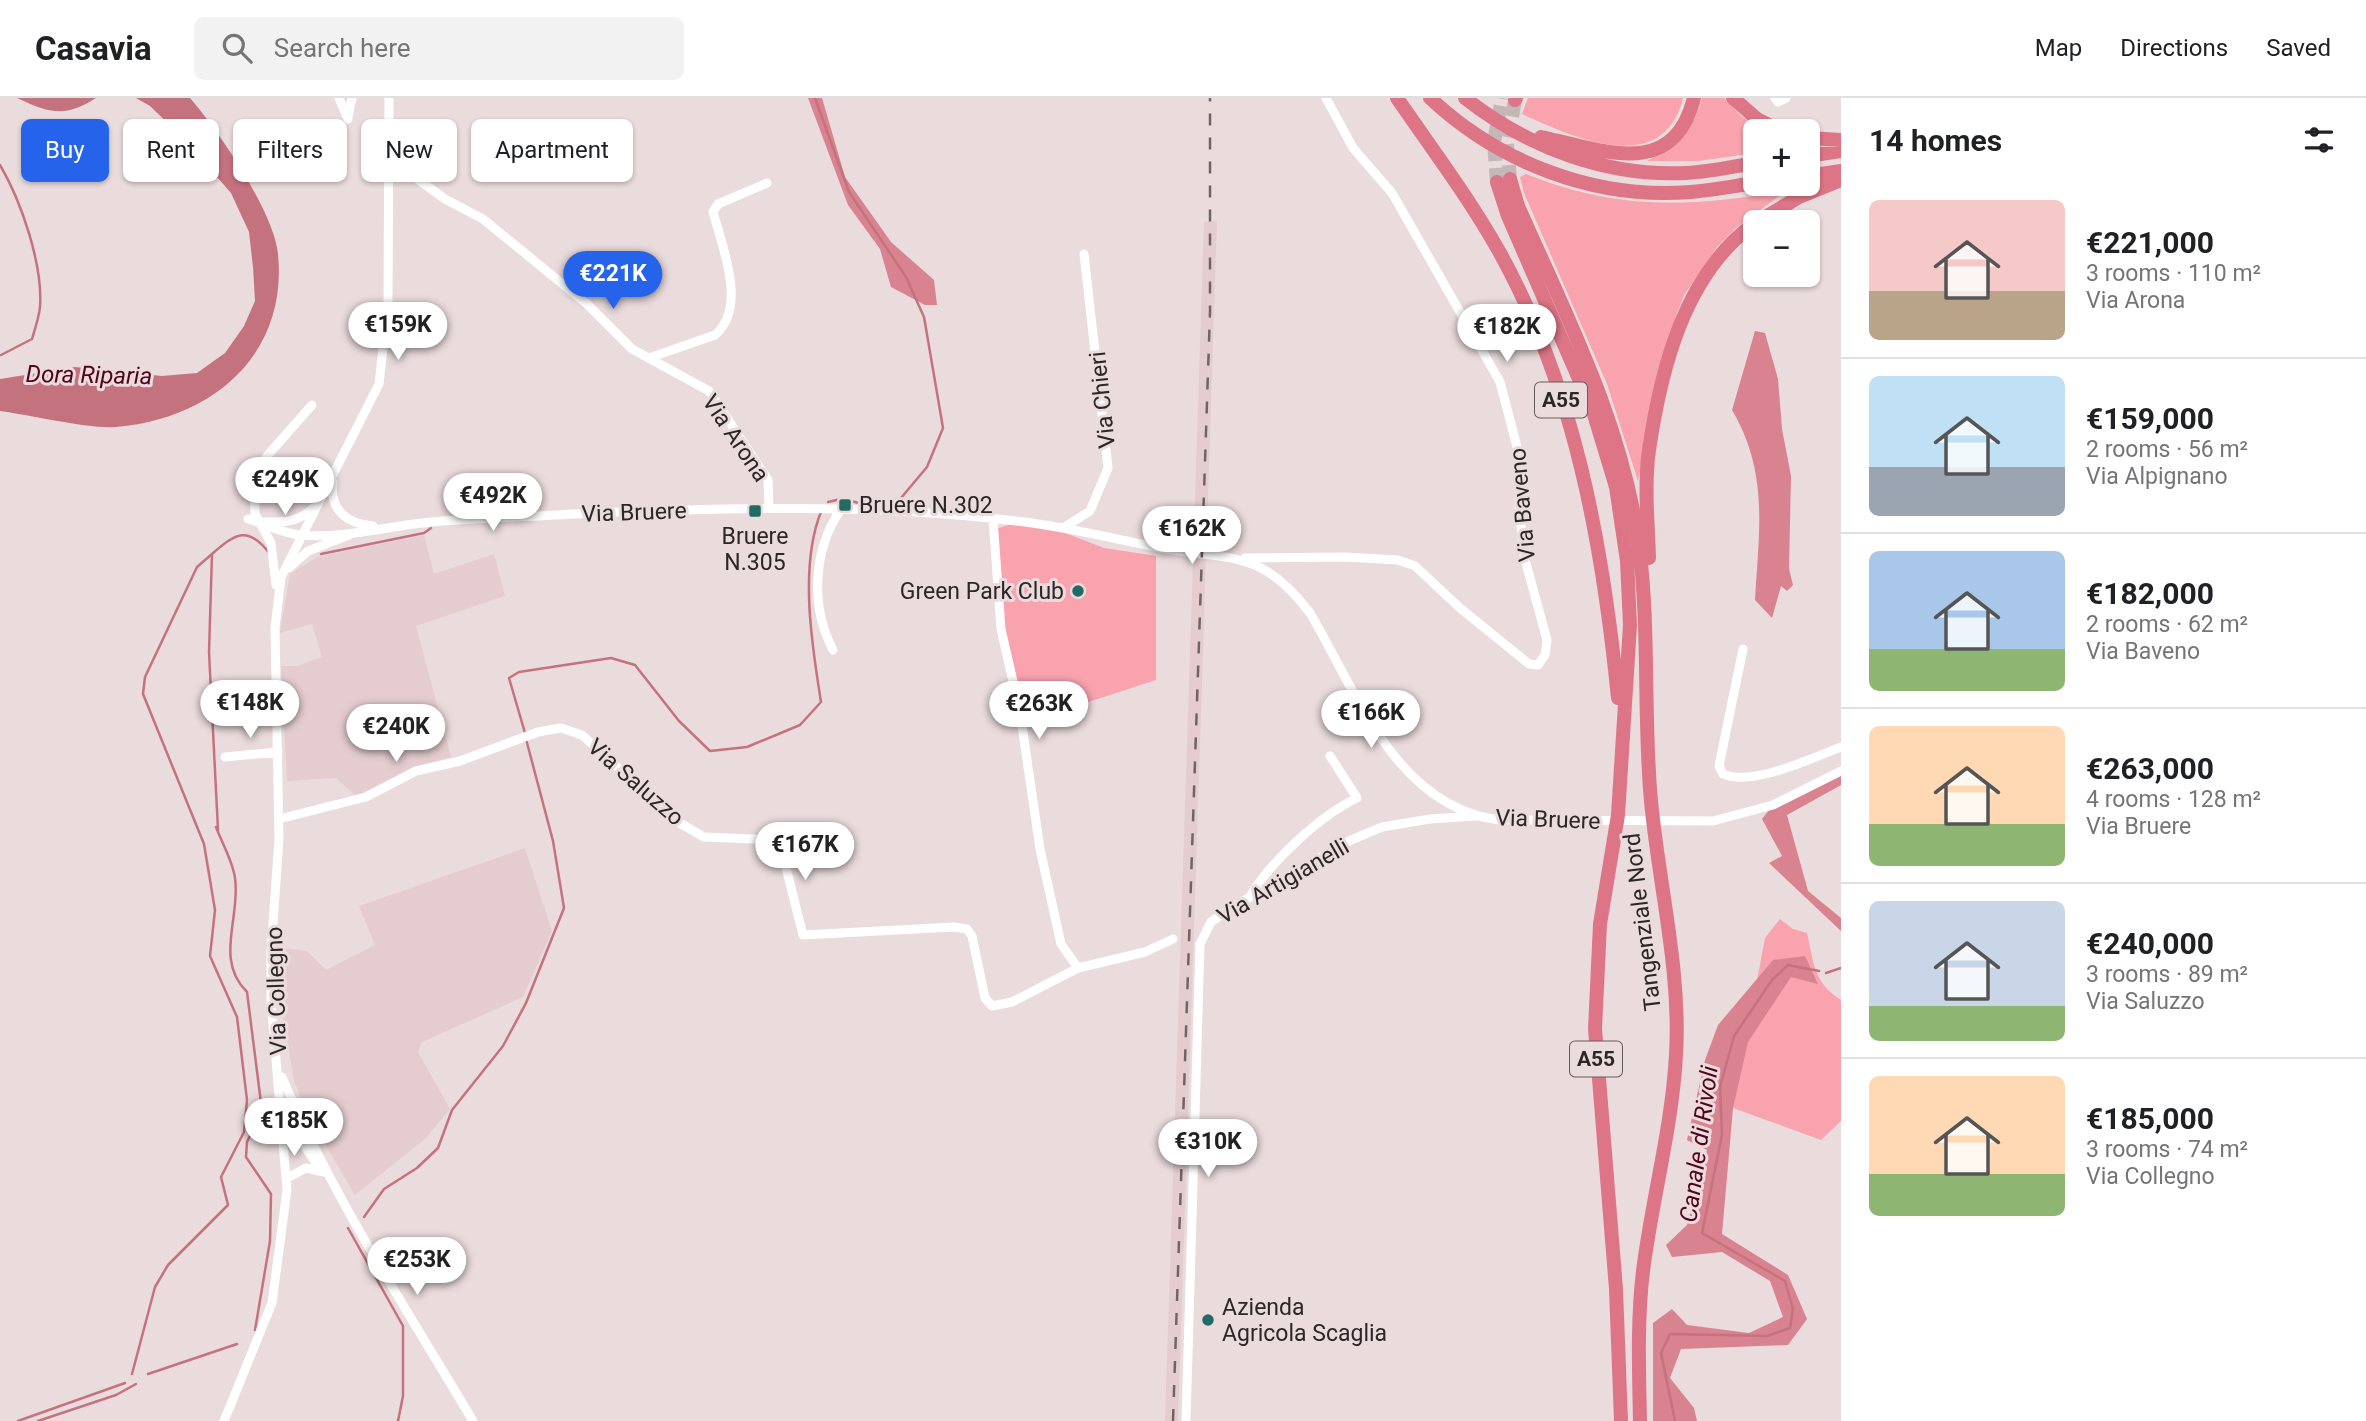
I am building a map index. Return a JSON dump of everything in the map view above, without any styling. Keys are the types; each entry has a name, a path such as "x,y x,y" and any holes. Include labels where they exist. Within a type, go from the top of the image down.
{"highway":[{"name":"A55","path":"1398,98 1501,255 1529,314 1559,392 1589,508 1613,649 1623,740"},
{"path":"1430,98 1458,123 1486,140 1542,170 1572,180 1648,192 1690,192 1743,185"},
{"path":"1465,98 1503,127 1612,155 1650,152 1675,135 1685,122 1694,98"},
{"path":"1733,98 1757,119"},
{"path":"1518,132 1574,158 1626,171 1688,173 1743,165"},
{"path":"1820,139 1841,140"},
{"path":"1820,154 1841,151"},
{"path":"1820,174 1841,171"},
{"name":"A55","path":"1623,740 1630,594 1616,487 1593,411 1508,216 1504,180 1595,381 1615,436 1626,473 1640,547 1645,625"},
{"name":"A55","path":"1778,210 1799,197 1841,180"},
{"name":"A55","path":"1645,625 1649,588 1649,452 1664,381 1686,307 1721,255 1743,235"},
{"name":"Tangenziale Nord","path":"1640,1421 1639,1328 1643,1273 1674,1084 1677,1031 1676,974 1654,832 1647,762 1645,625"},
{"name":"Tangenziale Nord","path":"1621,1421 1615,1278 1595,1029 1600,923 1618,815 1623,740"}],"street":[{"path":"339,98 348,119 352,98"},
{"name":"Via Collegno","path":"388,119 389,98"},
{"name":"Via Baveno","path":"1239,558 1345,557 1398,561 1415,566 1460,608 1529,664 1538,665 1545,655 1546,640 1524,556 1519,504 1521,462 1500,383 1392,193 1353,148 1326,98"},
{"name":"Via Collegno","path":"277,593 281,577 379,384 388,302 387,182"},
{"name":"Via Arona","path":"422,182 445,199 483,219 587,304 632,349 709,391 768,480 769,507"},
{"path":"649,358 715,335 724,328 730,308 730,277 713,212 718,204 767,183"},
{"name":"Via Chieri","path":"1063,528 1090,511 1108,468 1084,254"},
{"name":"Via Collegno","path":"224,1421 272,1303 287,1178 271,1001 278,820 275,628 277,593 271,543 255,514 252,497 254,481 267,456 312,405"},
{"path":"335,472 332,497 339,513 362,526 389,527"},
{"path":"260,522 291,522 302,518 320,502"},
{"name":"Via Bruere","path":"302,535 500,518 769,507 993,519 1063,528 1160,548 1239,558 1272,573 1299,598 1327,641 1373,727 1396,759 1441,797 1476,816 1499,820 1698,822 1755,812 1841,771"},
{"path":"833,650 819,615 820,552 827,530 841,509"},
{"path":"248,519 278,531 302,535"},
{"path":"993,519 1001,629 1020,712 1040,849 1061,944 1078,968 1145,952 1173,939"},
{"path":"281,577 308,551 353,532"},
{"path":"1743,649 1719,766 1723,774 1743,778 1760,776 1841,747"},
{"name":"Via Saluzzo","path":"278,820 366,797 416,771 460,761 526,737 561,728 582,735 678,822 705,837 779,841 803,934 954,927 967,929 972,936 985,998 992,1006 1012,1002 1078,968"},
{"path":"225,757 278,752"},
{"path":"1250,897 1261,878 1329,813 1357,798 1330,756"},
{"name":"Via Artigianelli","path":"1186,1421 1200,944 1211,922 1351,840 1382,827 1430,819 1476,816"},
{"path":"278,1068 304,1131 335,1188 472,1421"},
{"path":"281,1109 304,1131"},
{"path":"281,1109 297,1137 335,1188"},
{"path":"287,1178 306,1168 324,1172"}],"shaded area":[{"path":"808,98 822,98 845,177 891,242 934,280 937,305 925,305 891,287 880,249 848,205"},
{"path":"1528,98 1683,98 1672,123 1656,138 1636,145 1613,145 1565,132 1522,114"},
{"path":"1702,98 1724,98 1745,119 1743,119 1743,155 1698,161 1647,161 1667,150 1682,136 1699,109"},
{"path":"1526,174 1592,195 1624,200 1686,202 1779,196 1760,210 1743,210 1743,223 1717,247 1684,295 1668,337 1638,481 1607,384 1524,193 1520,177"},
{"path":"1217,220 1178,1421 1165,1421 1204,222"},
{"path":"1755,331 1765,333 1778,379 1782,429 1791,476 1789,569 1793,585 1787,591 1781,586 1772,618 1755,600 1759,526 1757,479 1744,433 1732,410"},
{"name":"Green Park Club","path":"1029,519 1104,548 1156,556 1156,680 1070,708 1025,714 1003,626 995,529"},
{"path":"424,535 434,574 494,554 505,596 416,626 451,757 413,767 356,796 336,778 287,781 281,666 297,666 322,657 312,624 280,633 290,574 317,557"},
{"path":"1841,768 1841,785 1787,815 1808,891 1841,918 1841,931 1769,863 1782,856 1762,819 1773,805"},
{"path":"525,848 552,931 523,997 422,1042 418,1052 450,1109 426,1138 355,1195 309,1117 294,1081 282,1009 282,948 307,951 326,970 375,945 359,906"},
{"path":"1780,919 1793,929 1807,933 1813,963 1820,979 1841,1000 1841,1121 1821,1140 1733,1108 1765,938"},
{"path":"1805,956 1818,984 1791,977 1748,1042 1733,1108 1722,1234 1788,1275 1807,1319 1788,1345 1681,1349 1670,1378 1694,1408 1697,1421 1653,1421 1653,1323 1672,1309 1687,1325 1749,1333 1783,1317 1770,1281 1722,1252 1672,1257 1666,1245 1687,1225 1707,1150 1687,1140 1705,1060 1718,1025 1773,960"}],"water":[{"path":"17,98 96,98 75,109 57,111"},
{"path":"136,98 190,98 206,119 163,119 150,106"},
{"name":"Dora Riparia","path":"219,136 233,157 233,182 249,182 266,216 278,254 278,290 270,323 256,351 236,376 212,396 183,411 151,421 116,427 75,424 0,411 0,379 75,367 162,376 197,373 225,353 244,326 255,301 249,232 231,193 219,179"}],"waterway":[{"path":"815,98 849,192 906,277 924,317 943,428 927,467 901,498 879,506"},
{"path":"0,165 23,214 34,253 40,290 39,311 32,339 1,355"},
{"path":"828,502 841,499 873,506"},
{"path":"525,733 509,678 519,672 611,658 635,665 679,721 710,751 747,747 800,725 821,702 809,606 810,557 821,512"},
{"path":"321,554 424,533 431,528"},
{"path":"255,1330 270,1241 271,1194 246,1157 247,1142 262,1111 247,992 237,980 230,952 235,878 216,827 218,830 209,652 212,554 228,541 242,535 255,539 270,554"},
{"path":"132,1374 155,1287 168,1265 228,1205 221,1177 244,1132 247,1100 237,1017 210,956 215,910 204,844 143,694 145,677 197,567 212,554"},
{"path":"364,1217 384,1189 417,1168 438,1148 452,1110 503,1046 526,1003 564,908 553,841 526,739"},
{"name":"Canale di Rivoli","path":"1675,1421 1661,1353 1670,1334 1767,1336 1790,1328 1793,1309 1785,1281 1702,1233 1722,1135 1720,1087 1734,1036 1772,980 1788,965 1819,971"},
{"name":"Canale di Rivoli","path":"1826,973 1841,968"},
{"path":"348,1228 403,1326 403,1396 398,1421"},
{"path":"148,1374 237,1344"},
{"path":"18,1421 125,1383"},
{"path":"38,1421 116,1395 136,1384"}],"tunnel":[{"path":"1497,182 1494,142 1502,98"},
{"path":"1510,179 1507,144 1515,100"}],"railway":[{"path":"1173,1421 1210,312 1210,98"}],"place":[{"name":"Bruere N.302","path":"845,505"},
{"name":"Bruere N.305","path":"755,511"},
{"name":"Green Park Club","path":"1078,591"},
{"name":"Azienda Agricola Scaglia","path":"1208,1320"}]}
